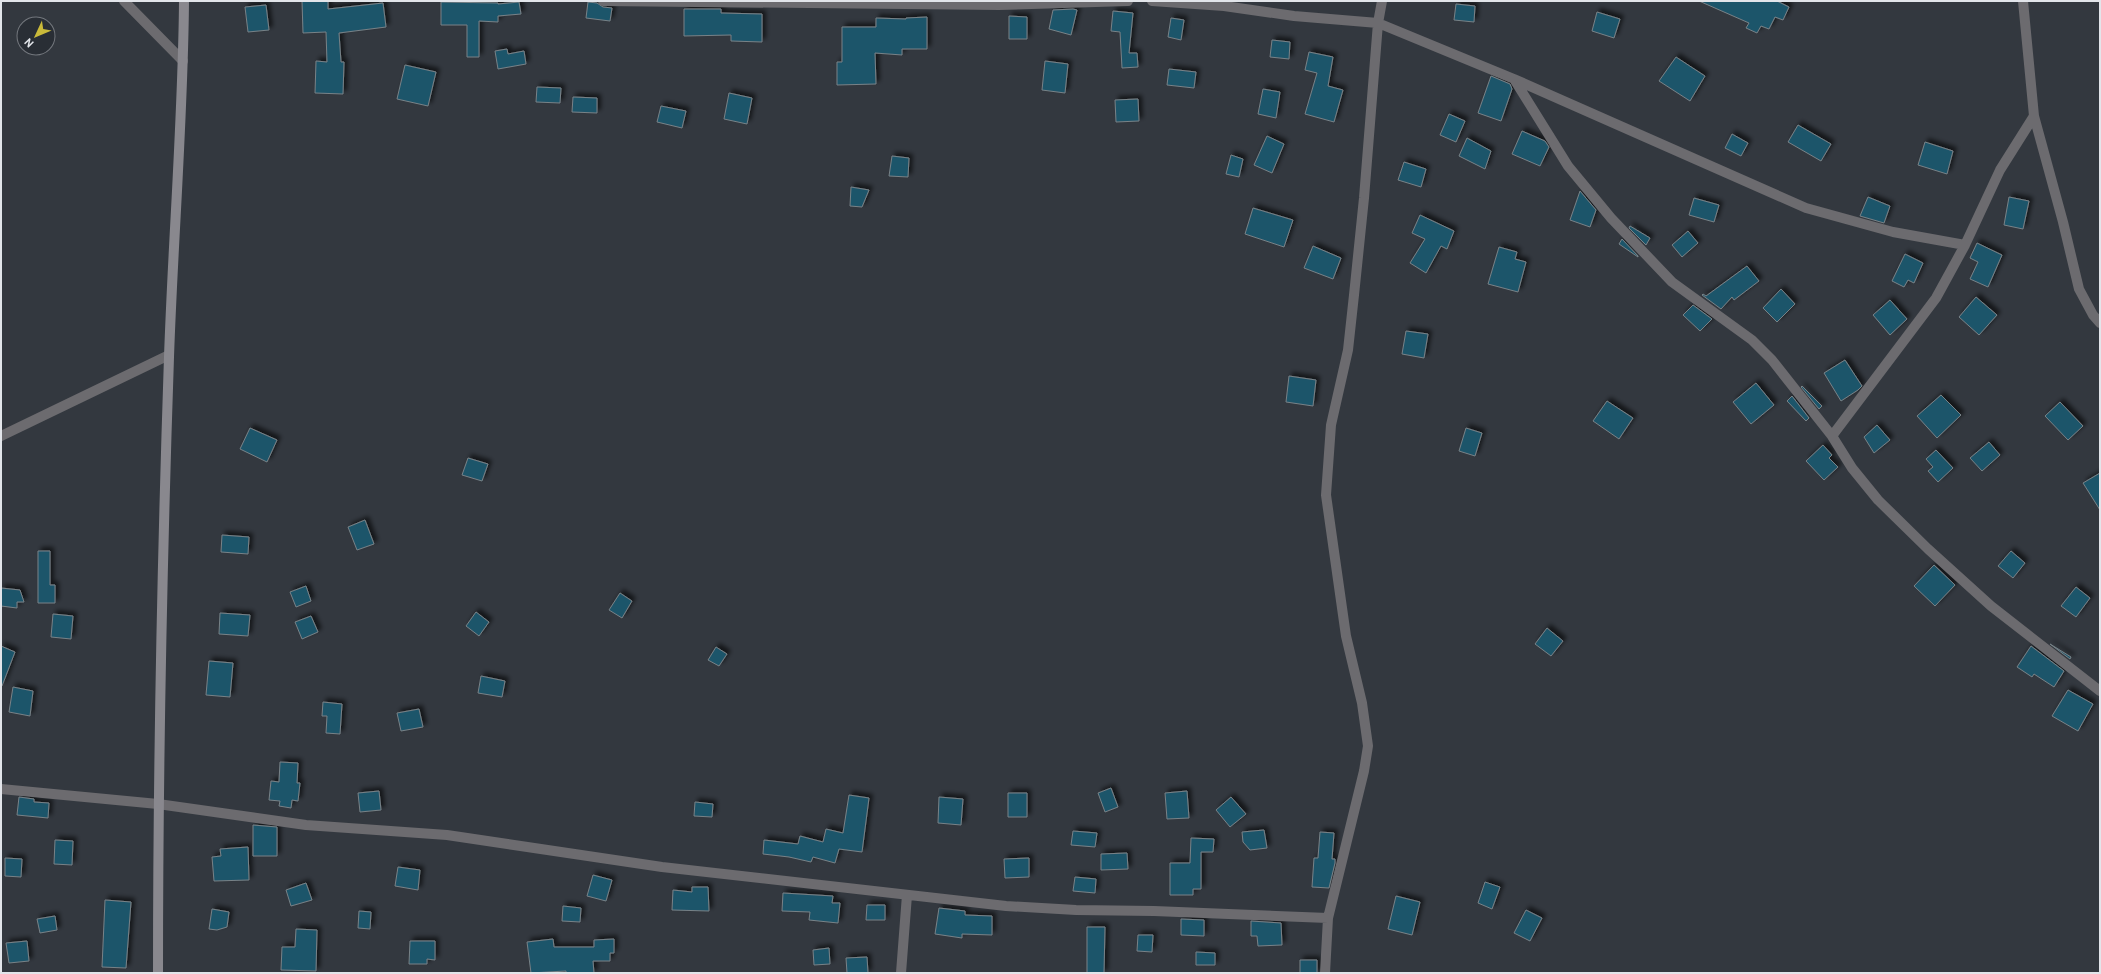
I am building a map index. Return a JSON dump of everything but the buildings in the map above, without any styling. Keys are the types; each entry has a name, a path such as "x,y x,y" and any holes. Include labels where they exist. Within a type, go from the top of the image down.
{"street":[{"path":"124,1 183,61"},
{"path":"158,973 159,691 169,355 183,61 184,1"},
{"path":"603,1 999,6 1128,1"},
{"path":"1152,1 1224,6 1294,16 1378,23 1514,79 1806,208 1893,232 1965,245"},
{"path":"1325,973 1328,918 1364,771 1368,746 1362,703 1346,636 1326,495 1331,425 1348,350 1364,198 1378,23 1382,1"},
{"path":"2023,1 2034,116 2063,222 2078,290 2093,315 2100,323"},
{"path":"1514,79 1568,166 1611,218 1672,282 1752,340 1772,360 1832,436 1852,468 1874,494 1928,549 1991,606 2100,691"},
{"path":"1832,436 1936,298 1965,245 2000,170 2034,116"},
{"path":"1,436 169,355"},
{"path":"1,789 158,804 306,825 447,835 662,867 1006,906 1076,910 1154,911 1328,918"},
{"path":"901,973 907,895"}]}
